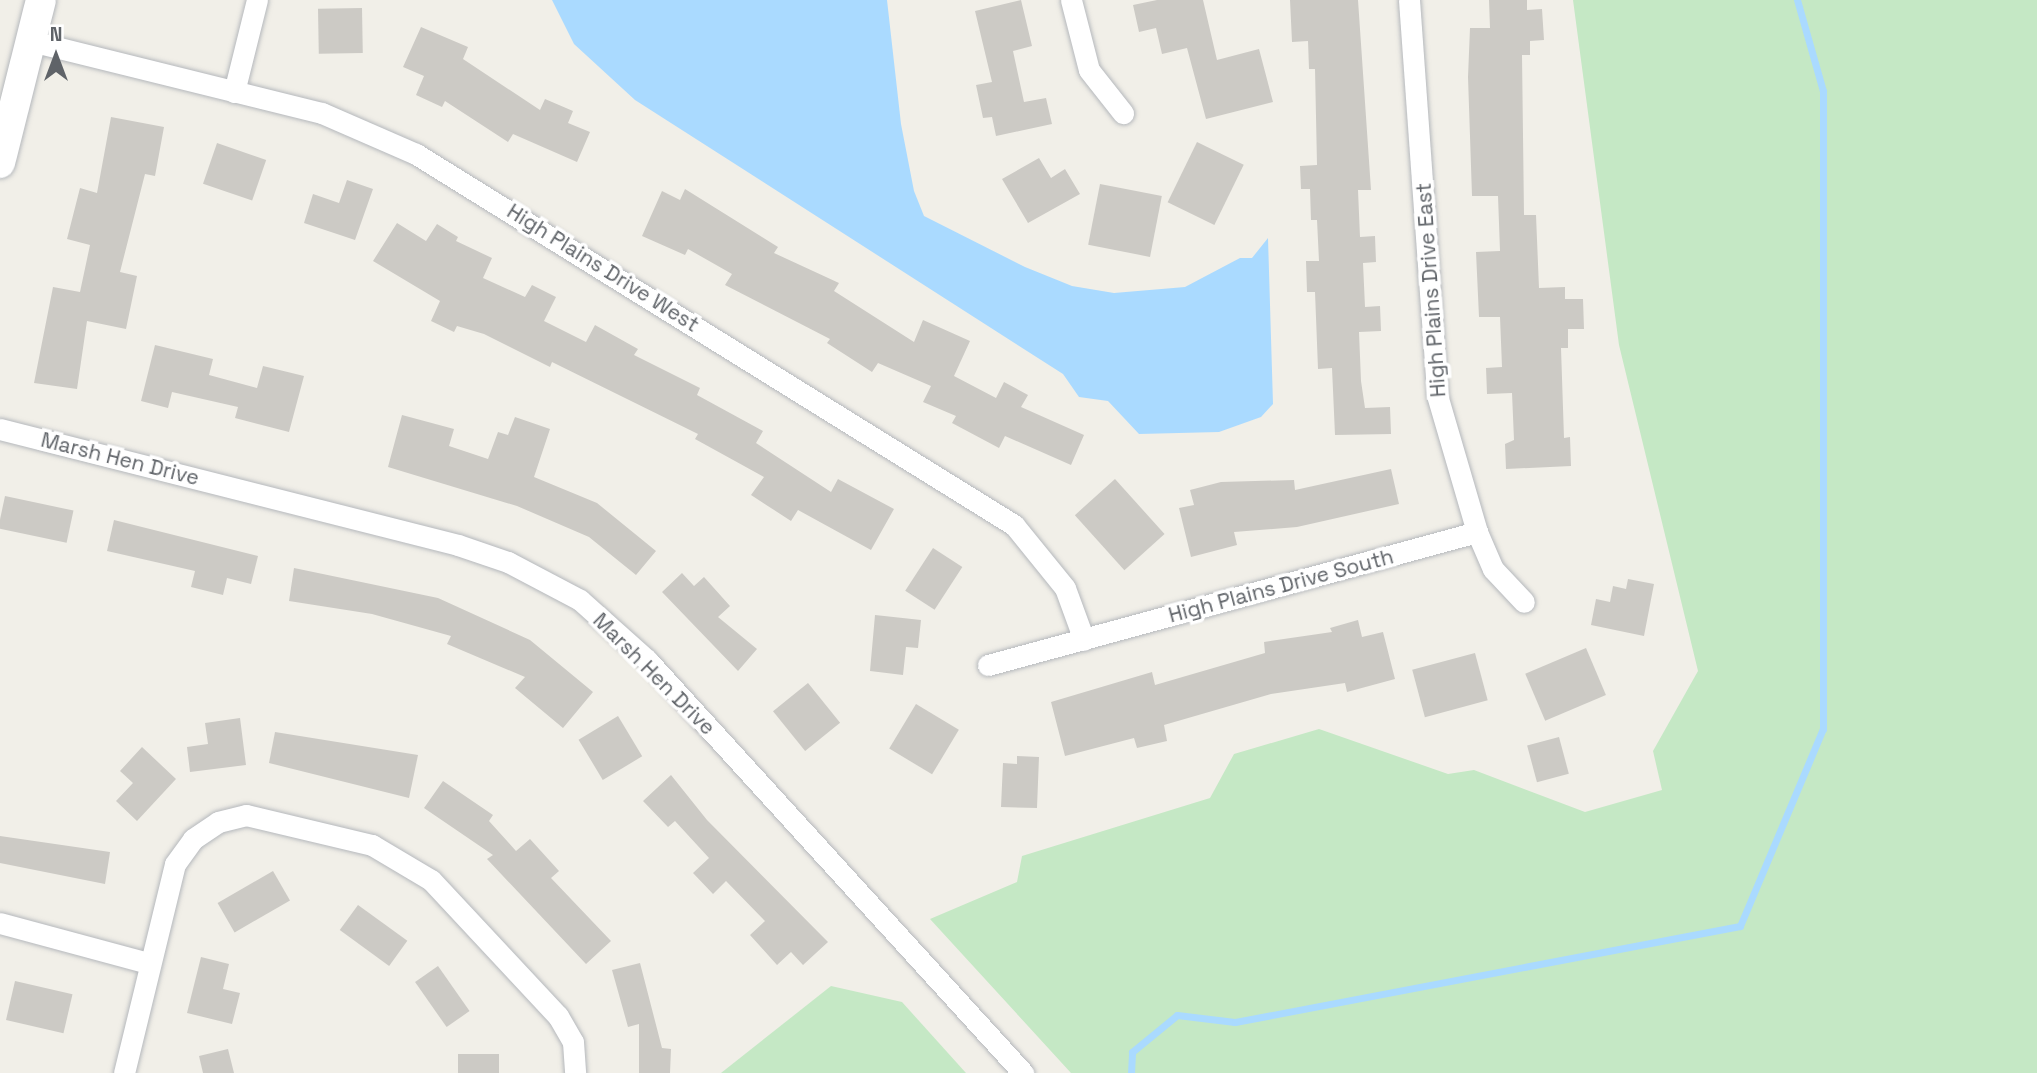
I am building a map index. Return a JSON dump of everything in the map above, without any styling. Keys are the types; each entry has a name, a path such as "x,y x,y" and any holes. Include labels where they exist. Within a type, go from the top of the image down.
{"street":[{"path":"0,163 41,0"},
{"path":"234,92 257,0"},
{"path":"1071,0 1089,70 1124,113"},
{"name":"High Plains Drive East","path":"1409,0 1437,395 1477,532 1493,569 1524,602"},
{"name":"High Plains Drive West","path":"31,41 322,113 416,153 978,499 1014,525 1045,558 1065,588 1084,640"},
{"name":"Marsh Hen Drive","path":"0,429 458,545 508,562 568,593 647,660 1023,1073"},
{"name":"High Plains Drive South","path":"988,665 1477,532"},
{"path":"124,1073 148,963 175,864 192,839 218,822 273,817 344,835 400,858 431,880 558,1016 573,1042 575,1073"},
{"path":"0,923 148,963"}],"green space":[{"path":"1573,0 2037,0 2037,1073 1071,1073 930,919 1017,882 1022,856 1210,798 1234,754 1319,729 1448,774 1474,770 1585,812 1662,790 1653,751 1698,671 1619,345"},
{"path":"831,986 902,1002 966,1073 721,1073"}],"water":[{"path":"552,0 887,0 901,124 914,191 924,216 1025,267 1072,286 1114,293 1185,287 1240,258 1252,258 1268,238 1273,404 1261,417 1219,432 1139,434 1108,401 1079,397 1063,374 635,100 574,44"}],"building":[{"path":"1021,0 1032,46 1013,51 1024,102 1046,98 1052,124 996,136 992,117 983,118 976,85 992,82 975,11"},
{"path":"1157,0 1203,0 1217,60 1259,49 1273,102 1206,119 1187,48 1162,54 1156,28 1139,32 1133,5"},
{"path":"1290,0 1358,0 1371,190 1358,190 1360,237 1375,236 1376,262 1363,263 1365,307 1380,306 1381,331 1359,332 1361,381 1365,408 1390,407 1391,434 1335,435 1332,368 1318,369 1315,292 1307,292 1306,261 1319,261 1317,220 1311,220 1310,189 1301,189 1300,166 1317,165 1315,69 1309,69 1308,41 1292,42"},
{"path":"1489,0 1527,0 1527,10 1542,9 1544,40 1530,41 1530,55 1522,55 1524,215 1536,215 1539,288 1565,287 1565,299 1583,299 1584,329 1568,329 1568,348 1561,348 1564,438 1570,437 1571,466 1506,469 1505,444 1514,440 1512,393 1487,394 1486,368 1502,367 1500,317 1479,317 1476,252 1500,251 1498,196 1472,196 1468,77 1470,28 1490,28"},
{"path":"362,8 363,53 319,54 318,9"},
{"path":"421,27 468,47 463,59 540,110 545,99 573,111 568,123 590,132 577,162 513,134 508,142 445,101 442,107 416,95 424,76 403,67"},
{"path":"111,117 164,127 155,176 145,174 120,272 137,276 126,329 87,321 77,389 34,383 53,287 80,292 90,245 67,239 80,188 97,193"},
{"path":"1197,142 1244,165 1214,225 1168,202"},
{"path":"217,143 266,160 252,201 203,184"},
{"path":"1039,158 1051,178 1065,169 1080,194 1028,223 1002,179"},
{"path":"347,180 373,189 355,240 304,223 313,194 339,203"},
{"path":"1100,184 1162,196 1150,257 1088,245"},
{"path":"685,189 778,247 774,253 839,283 834,291 914,342 923,320 970,341 954,376 996,398 1004,382 1028,395 1021,407 1084,435 1071,465 1005,436 999,448 952,423 956,416 923,402 931,386 878,363 872,372 827,343 830,339 725,285 732,274 688,249 685,255 642,236 662,191 680,200"},
{"path":"397,223 426,241 437,224 458,237 456,241 492,258 483,278 525,297 532,285 556,297 544,321 586,342 595,325 638,349 634,355 700,388 697,395 763,431 756,443 831,492 838,479 894,509 871,550 798,510 791,521 751,495 764,477 695,439 698,434 552,362 550,367 484,334 457,326 454,332 431,321 440,301 373,261"},
{"path":"155,345 213,359 209,375 257,388 263,366 304,376 289,432 235,418 238,407 172,392 168,408 141,401"},
{"path":"402,415 454,429 449,446 488,459 498,432 508,435 515,417 550,429 534,477 597,503 656,551 636,575 589,537 517,506 388,467"},
{"path":"1391,469 1399,504 1297,527 1234,532 1237,545 1191,557 1179,508 1194,505 1190,490 1221,482 1294,480 1295,490"},
{"path":"1115,479 1165,534 1124,570 1075,515"},
{"path":"5,496 73,511 67,543 0,529"},
{"path":"114,520 258,556 251,584 227,578 223,595 191,587 195,571 107,551"},
{"path":"933,548 962,567 935,610 905,591"},
{"path":"294,568 438,598 530,640 593,692 563,728 515,688 525,677 447,644 451,636 372,614 289,601"},
{"path":"682,573 694,586 704,577 730,606 718,617 757,649 738,671 662,592"},
{"path":"1628,579 1654,584 1644,636 1591,625 1596,599 1610,602 1613,586 1626,589"},
{"path":"875,615 921,620 918,648 906,647 903,675 870,671"},
{"path":"1358,620 1362,637 1383,632 1395,679 1347,692 1345,683 1271,694 1164,725 1167,741 1137,748 1134,738 1065,756 1051,702 1152,672 1155,685 1265,653 1264,642 1332,632 1330,628"},
{"path":"1586,648 1606,695 1545,721 1525,674"},
{"path":"1475,653 1488,700 1425,717 1412,670"},
{"path":"808,683 840,723 805,751 773,711"},
{"path":"916,704 959,730 932,774 889,749"},
{"path":"618,716 642,756 603,780 579,740"},
{"path":"240,718 246,765 190,772 187,747 208,744 205,723"},
{"path":"275,732 418,755 409,798 269,763"},
{"path":"1559,737 1569,774 1537,782 1527,746"},
{"path":"142,747 176,779 137,821 116,801 133,783 120,771"},
{"path":"1017,756 1039,757 1037,808 1001,807 1003,763 1017,764"},
{"path":"671,775 707,820 828,942 803,965 791,952 777,965 750,935 765,921 726,881 713,894 693,873 709,858 675,821 668,827 643,801"},
{"path":"443,781 493,815 489,821 516,851 530,839 559,871 551,878 611,941 586,964 487,859 493,855 424,808"},
{"path":"0,836 110,852 105,884 0,863"},
{"path":"273,871 290,900 235,932 218,903"},
{"path":"358,905 407,941 389,966 340,930"},
{"path":"201,957 229,964 223,989 240,993 232,1024 187,1013"},
{"path":"640,963 662,1048 671,1049 670,1073 639,1073 639,1024 628,1027 612,970"},
{"path":"438,966 470,1011 447,1027 415,982"},
{"path":"15,981 72,994 63,1033 6,1020"},
{"path":"228,1049 234,1073 203,1073 199,1056"},
{"path":"458,1054 499,1054 499,1073 458,1073"}],"waterway":[{"path":"1131,1073 1132,1052 1177,1015 1235,1022 1740,926 1823,729 1823,91 1797,0"}]}
